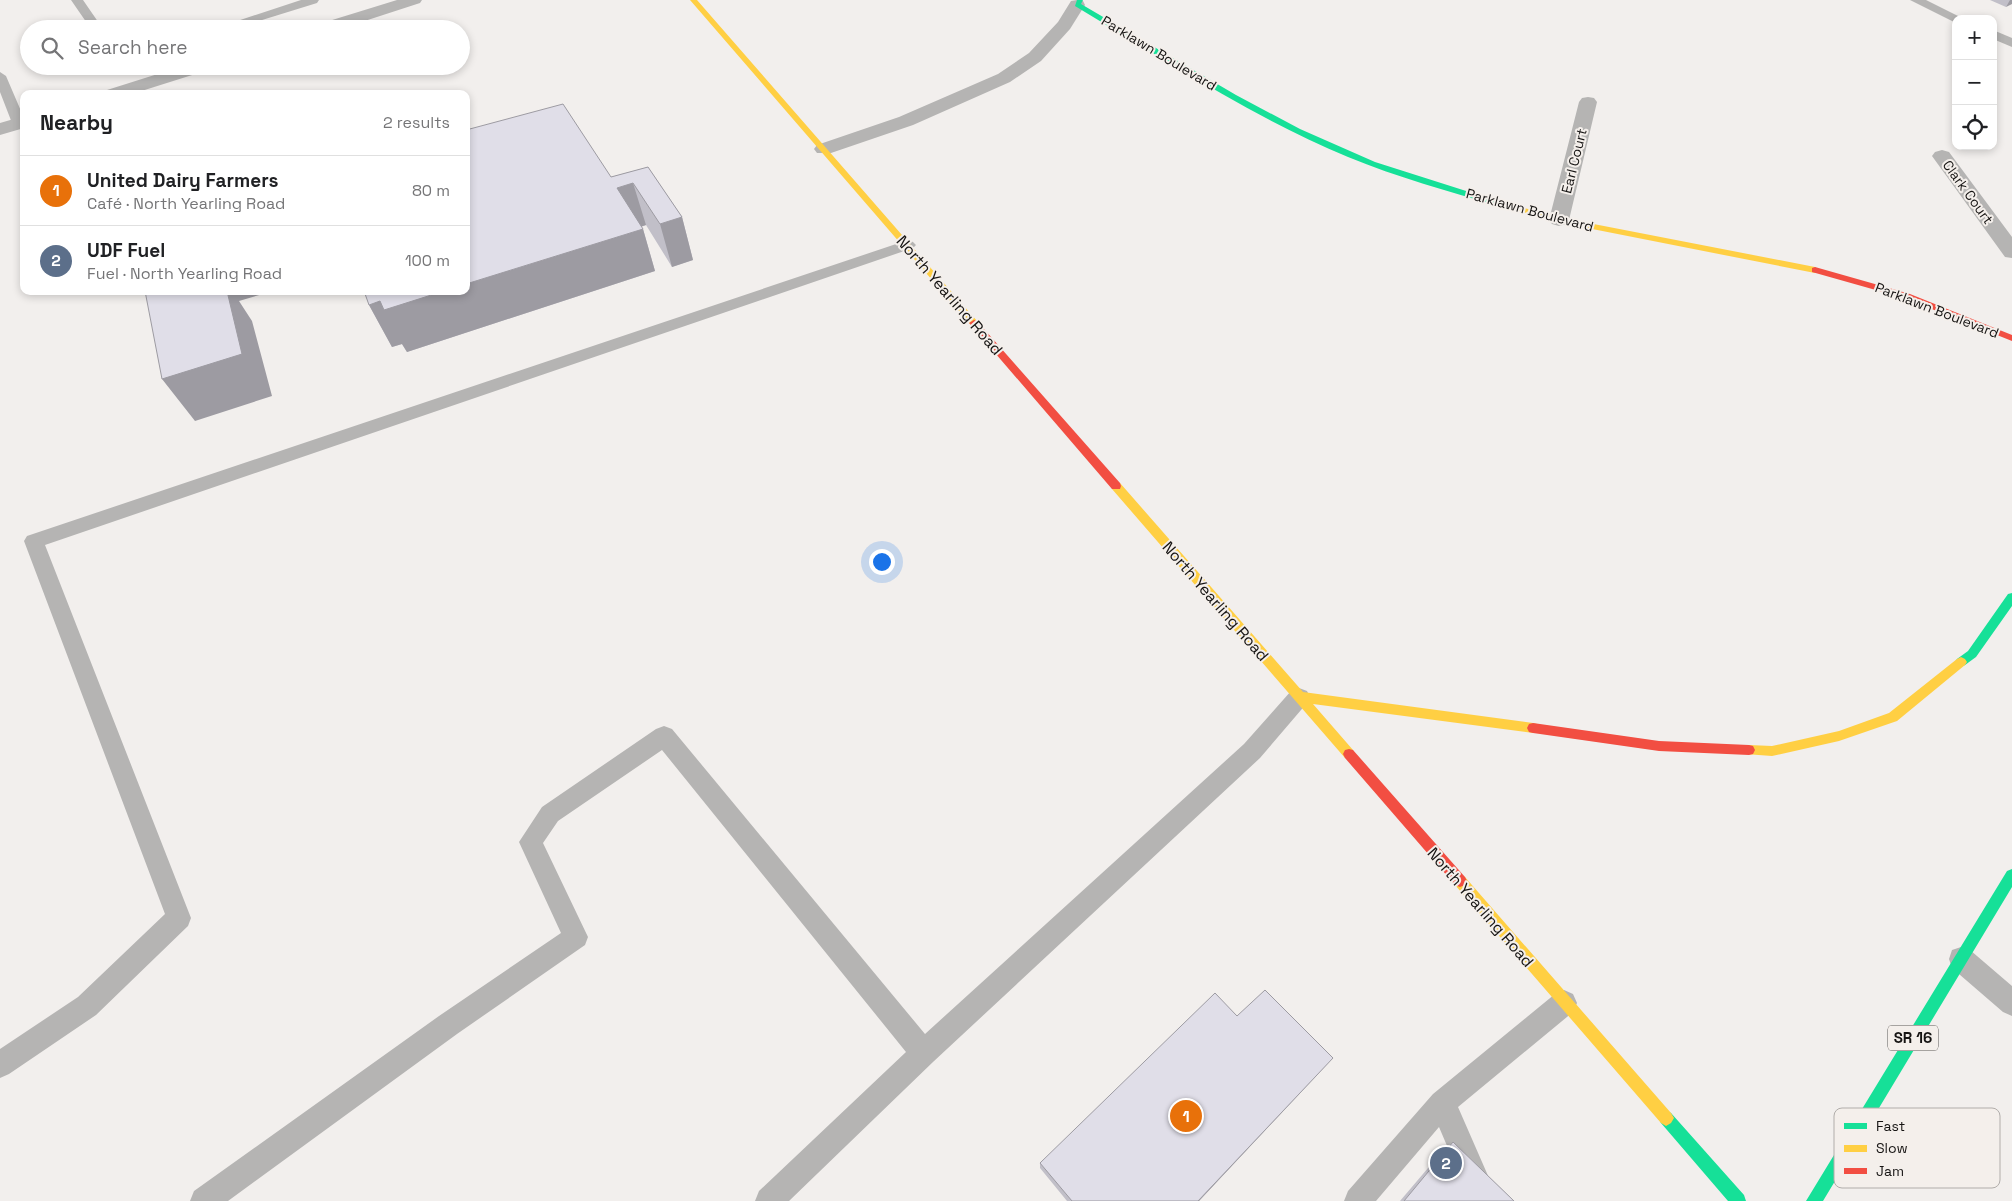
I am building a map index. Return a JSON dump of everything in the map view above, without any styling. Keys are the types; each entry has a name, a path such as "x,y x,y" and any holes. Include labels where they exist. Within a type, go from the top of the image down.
{"main road":[{"name":"North Yearling Road","path":"694,0 1738,1201"},
{"name":"Parklawn Boulevard","path":"1079,2 1240,102 1311,138 1398,171 1474,197 1559,220 1716,250 1873,285 1940,307 2012,338"},
{"path":"1300,697 1502,723 1659,746 1772,751 1839,736 1893,718 1972,654 2012,597"},
{"name":"SR 16","path":"1871,1108 2012,875"},
{"name":"SR 16","path":"1814,1201 1834,1168"}],"street":[{"path":"351,20 414,0"},
{"name":"Parklawn Boulevard","path":"824,149 906,121 1004,78 1036,57 1064,25 1079,2"},
{"path":"126,90 173,75"},
{"name":"Earl Court","path":"1559,220 1588,102"},
{"path":"0,129 20,122"},
{"name":"Clark Court","path":"1942,156 2012,252"}],"lane":[{"path":"77,0 91,20"},
{"path":"248,20 313,0"},
{"path":"1916,0 1952,16"},
{"path":"1997,36 2012,43"},
{"path":"0,76 20,120"},
{"path":"0,1065 87,1006 179,918 34,541 908,245"},
{"path":"768,1201 924,1053 1252,751 1300,697"},
{"path":"204,1201 448,1025 576,937 531,842 550,814 664,736 924,1053"},
{"path":"1962,959 2012,1003"},
{"path":"1367,1198 1442,1103 1564,1003"},
{"path":"1442,1103 1475,1178"}],"building":[{"path":"563,104 611,177 648,167 682,217 660,224 633,183 617,188 643,229 470,283 470,129"},
{"path":"146,295 228,295 242,354 162,379"},
{"path":"365,295 431,295 384,310 380,301 369,305"},
{"path":"1265,990 1333,1058 1198,1201 1072,1201 1040,1163 1215,993 1237,1016"},
{"path":"1453,1142 1514,1201 1404,1201"}],"traffic: fast":[{"path":"1080,0 1077,5 1233,97 1297,131 1393,171 1503,204"},
{"path":"1961,662 1972,654 2012,597"},
{"path":"1870,1108 2012,875"},
{"path":"1666,1118 1738,1201"},
{"path":"1814,1201 1834,1168"}],"traffic: slow":[{"path":"693,0 974,323"},
{"path":"1503,204 1572,222 1815,270"},
{"path":"1116,486 1349,754"},
{"path":"1749,750 1772,751 1839,736 1893,717 1961,662"},
{"path":"1299,697 1533,728"},
{"path":"1460,881 1666,1118"}],"traffic: jam":[{"path":"1815,270 1907,296 2012,338"},
{"path":"974,323 1116,486"},
{"path":"1533,728 1659,746 1749,750"},
{"path":"1349,754 1460,881"}],"place":[{"name":"United Dairy Farmers","path":"1186,1116"},
{"name":"UDF Fuel","path":"1446,1163"}]}
